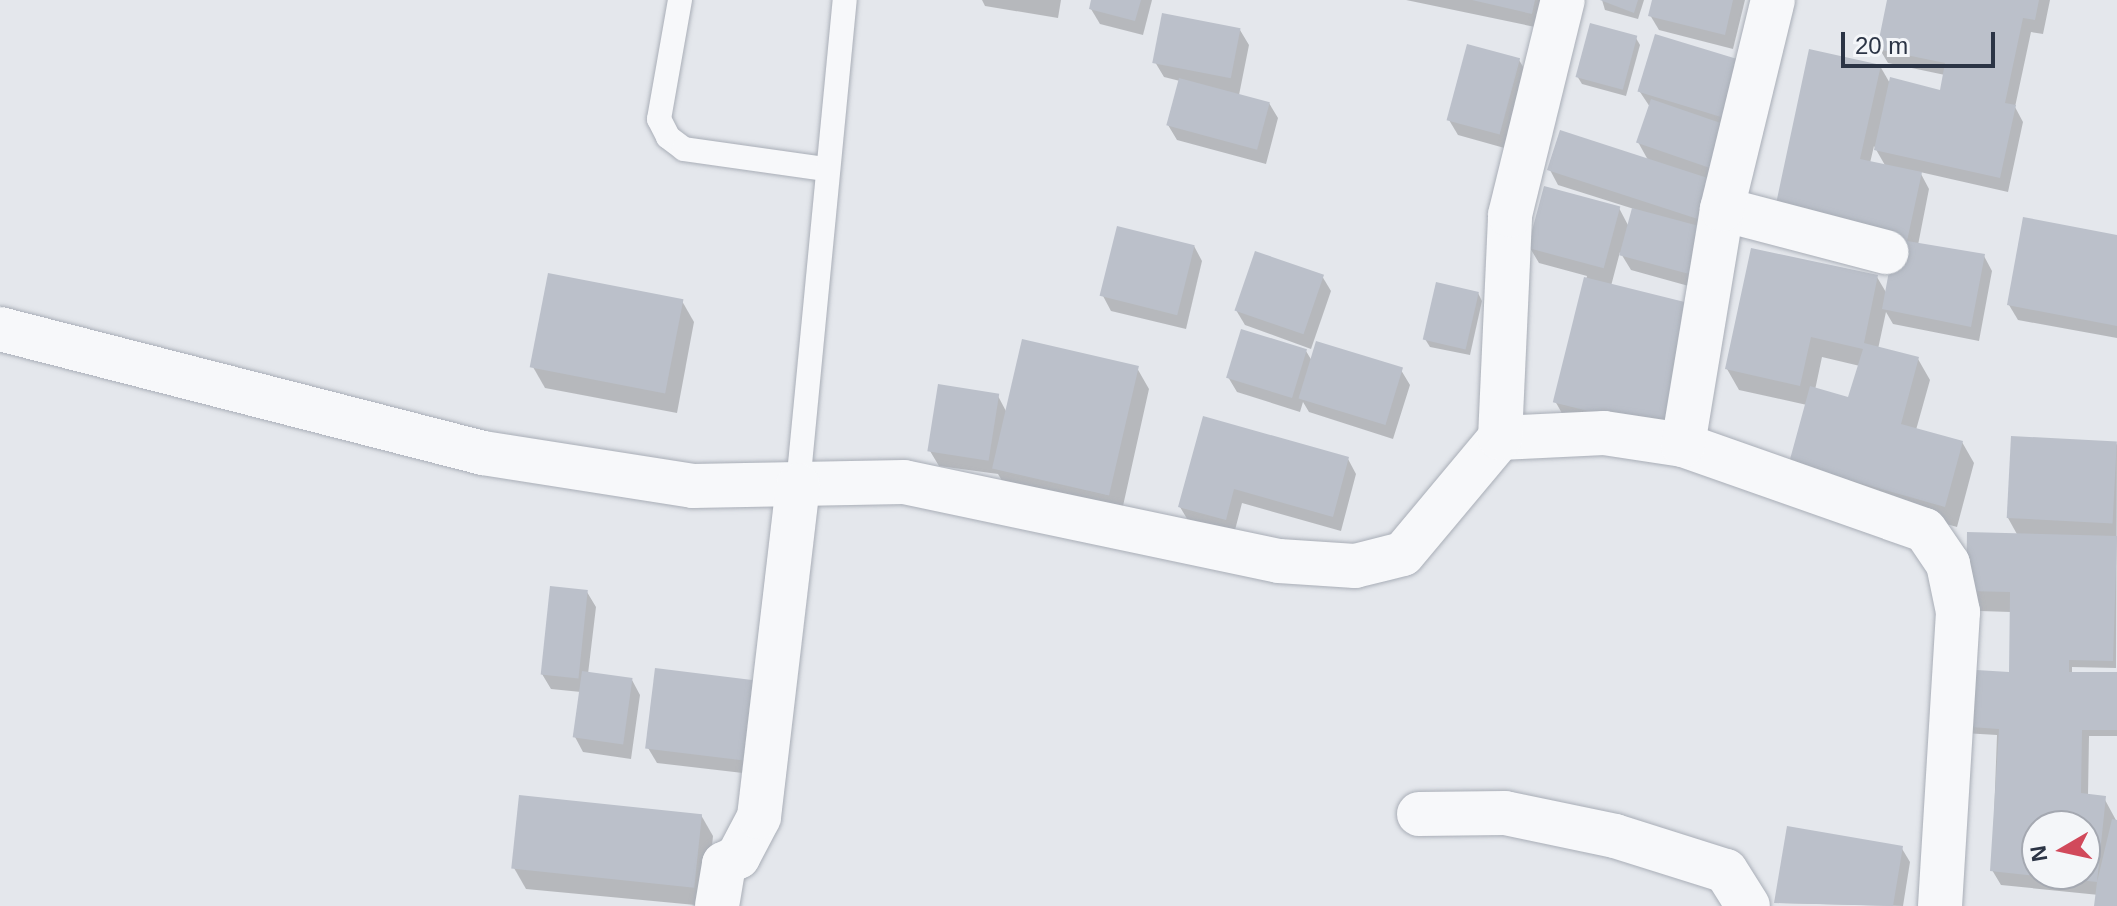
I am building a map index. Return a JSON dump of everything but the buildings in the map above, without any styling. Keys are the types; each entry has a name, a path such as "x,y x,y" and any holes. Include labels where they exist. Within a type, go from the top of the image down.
{"street":[{"path":"0,329 483,453 693,486 904,482 1279,561 1355,566 1403,554 1500,438 1510,215 1563,0"},
{"path":"1683,445 1722,209 1773,0"},
{"path":"1722,209 1886,252"},
{"path":"1500,438 1604,433 1683,445 1925,530 1948,564 1958,612 1940,906"},
{"path":"717,906 724,864 738,857 759,817 798,485"},
{"path":"1419,814 1505,813 1615,836 1726,871 1748,906"}],"lane":[{"path":"680,0 659,119 668,137 684,149 825,169"},
{"path":"798,485 825,169 845,0"}]}
